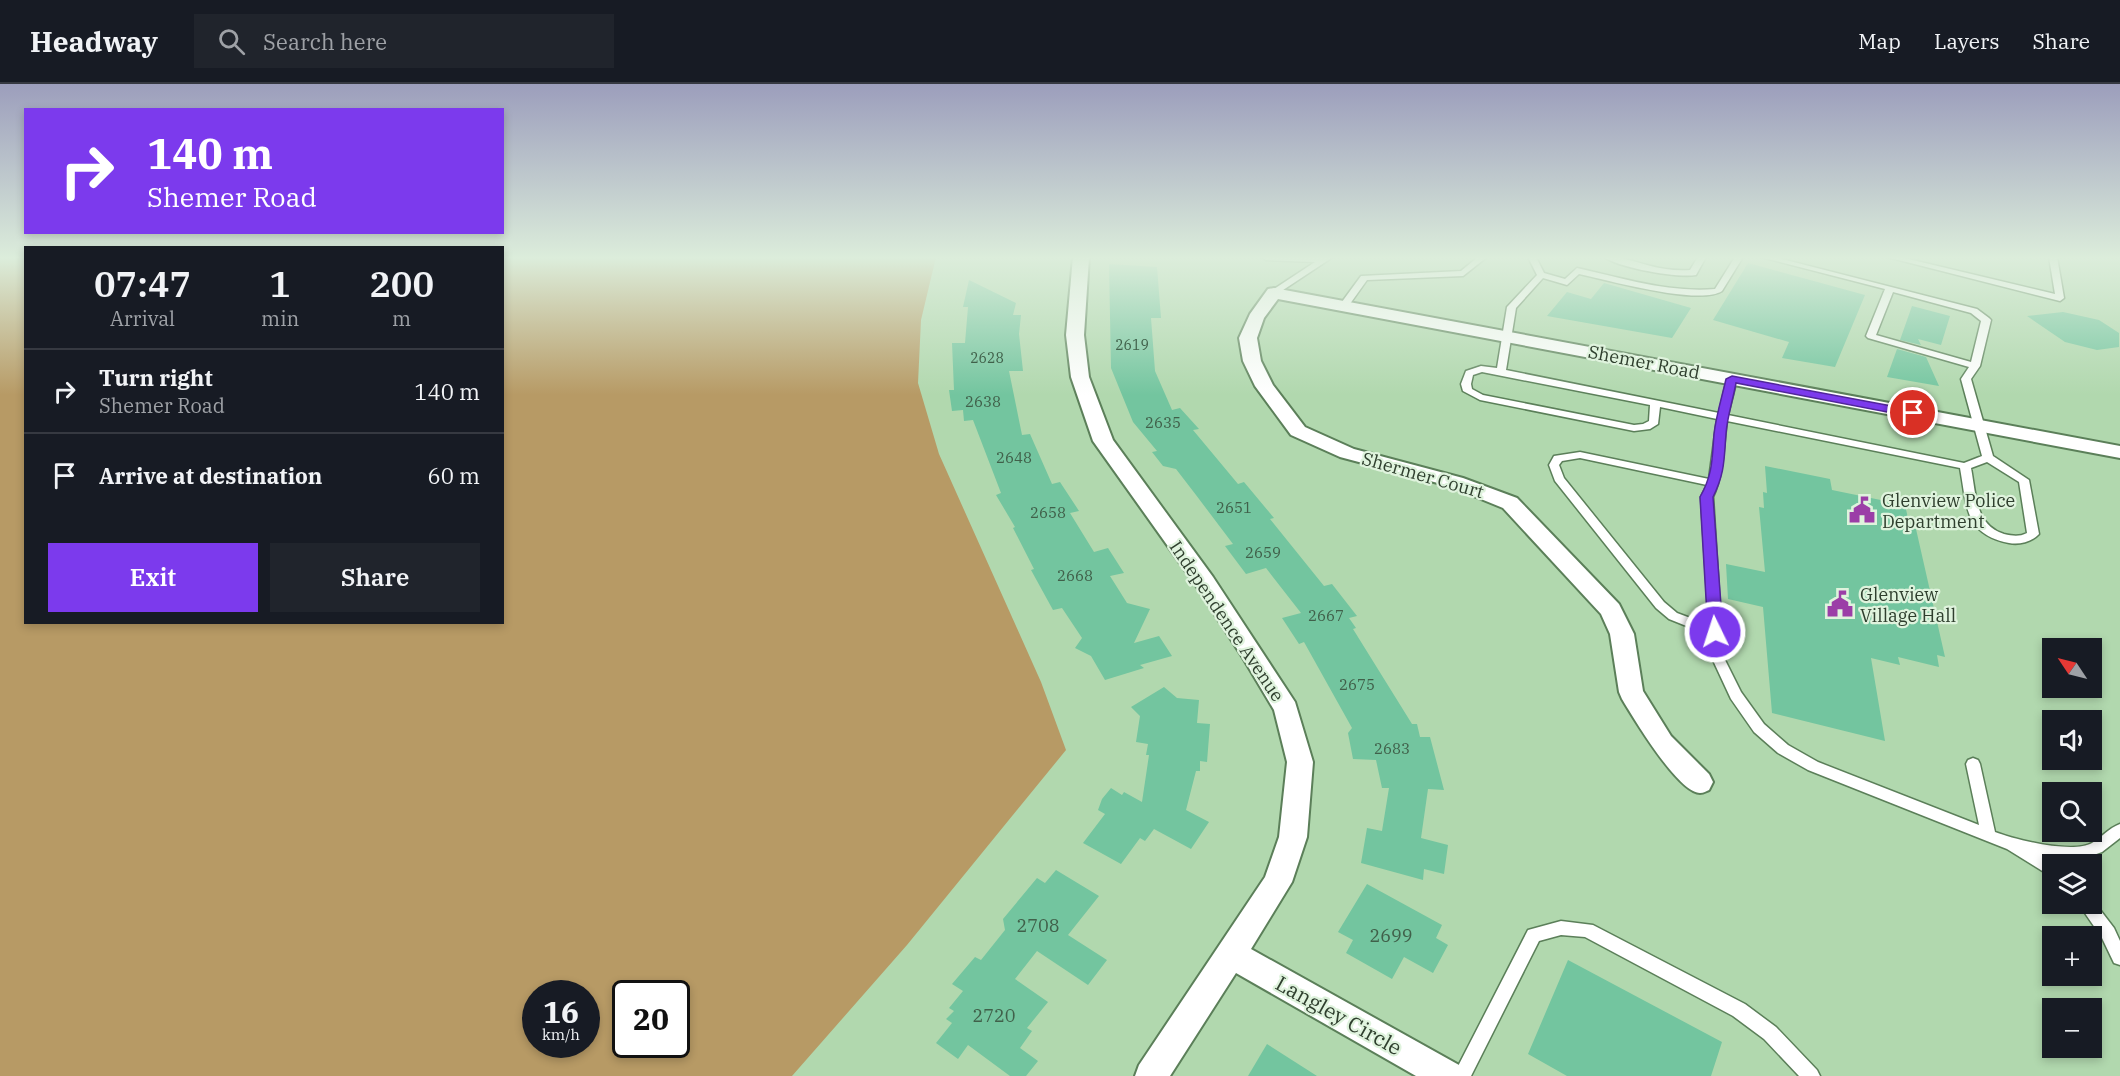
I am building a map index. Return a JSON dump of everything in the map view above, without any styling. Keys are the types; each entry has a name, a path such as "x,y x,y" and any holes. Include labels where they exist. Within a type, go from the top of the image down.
{"street":[{"name":"Independence Avenue","path":"1077,303 1075,335 1080,377 1102,441 1205,582 1251,652 1286,709 1300,762 1293,837 1278,882 1151,1076"},
{"name":"Shermer Court","path":"1267,303 1256,318 1248,338 1252,361 1264,386 1298,431 1347,453 1456,482 1510,503 1611,610 1622,634 1631,692 1662,743 1700,782"},
{"name":"Shemer Road","path":"1329,303 2120,452"},
{"name":"Langley Circle","path":"1231,954 1447,1076"}],"lane":[{"path":"1501,372 1512,307 1515,303"},
{"path":"1884,303 1871,336 1975,366"},
{"path":"1946,303 1974,311 1986,320 1975,366 1966,379 1981,426 1988,458 2024,480 2034,534 2026,539 2012,540 1988,532 1978,524 1965,466"},
{"path":"1655,404 1654,422 1646,427 1634,428 1480,397 1468,391 1466,384 1469,373 1481,369 1965,466 1988,458"},
{"path":"1732,379 1720,433 1720,460 1714,483 1707,497 1717,656 1736,695 1758,728 1783,749 1813,766 2012,845 2042,864"},
{"path":"1714,483 1580,454 1558,458 1554,465 1559,479 1660,605 1673,616 1715,632"},
{"path":"1973,764 1988,835"},
{"path":"2012,845 2077,855 2097,848 2120,830"},
{"path":"2094,914 2108,933 2120,958"},
{"path":"1462,1076 1534,935 1561,928 1587,930 1738,1010 1770,1033 1810,1076"}],"shaded area":[{"path":"0,303 24,303 24,624 504,624 504,303 925,303 921,320 918,383 939,454 1041,682 1066,750 907,945 792,1076 0,1076"}],"building":[{"path":"964,303 1016,303 1013,315 1021,315 1019,334 1023,371 1009,371 1022,435 1030,434 1052,484 1060,482 1079,511 1070,513 1094,552 1108,548 1124,573 1110,576 1127,603 1150,609 1134,643 1159,636 1172,656 1140,665 1144,668 1105,680 1091,656 1075,648 1082,638 1062,608 1053,610 1031,570 1034,569 1013,528 1015,527 996,495 1001,493 973,420 964,421 963,410 952,411 949,390 954,390 952,343 965,343 968,307 963,307"},
{"path":"1110,303 1160,303 1161,318 1151,318 1155,371 1172,410 1180,408 1199,429 1193,430 1238,484 1244,482 1274,518 1270,519 1324,586 1332,584 1357,616 1349,618 1356,628 1353,629 1412,724 1417,724 1420,737 1430,737 1444,790 1428,789 1421,838 1448,845 1444,874 1424,869 1423,880 1361,863 1367,828 1382,831 1389,788 1382,788 1376,760 1353,759 1348,733 1352,728 1304,642 1299,644 1282,618 1301,613 1266,568 1246,574 1225,546 1233,544 1176,469 1163,466 1152,452 1157,451 1133,422 1111,368"},
{"path":"1558,303 1675,303 1691,308 1672,338 1547,316"},
{"path":"1723,303 1862,303 1835,367 1782,358 1789,342 1713,320"},
{"path":"1912,306 1950,316 1941,345 1918,339 1921,345 1900,340"},
{"path":"2063,312 2099,320 2119,333 2119,347 2097,350 2065,342 2027,316"},
{"path":"1897,349 1926,357 1939,386 1887,377"},
{"name":"Glenview Village Hall","path":"1765,466 1830,479 1832,490 1905,505 1910,527 1916,529 1945,657 1937,655 1939,667 1898,657 1900,665 1871,658 1885,741 1772,713 1763,607 1728,599 1726,564 1765,572 1759,507 1764,508 1763,492 1767,493"},
{"path":"1164,687 1177,698 1199,700 1197,723 1210,724 1207,762 1200,761 1200,771 1196,771 1186,810 1209,822 1191,849 1154,829 1145,841 1140,838 1121,864 1083,843 1105,814 1098,810 1102,799 1111,788 1122,795 1124,792 1142,802 1149,755 1146,755 1148,744 1136,742 1140,716 1131,707"},
{"path":"1056,870 1099,896 1068,935 1107,960 1088,985 1037,951 1015,979 1048,1002 1027,1028 1032,1031 1020,1048 1038,1061 1026,1076 1010,1076 968,1045 958,1059 936,1043 952,1023 946,1019 954,1011 949,1008 963,991 952,984 975,957 981,960 1005,930 1003,919 1037,878 1045,883"},
{"path":"1367,884 1442,925 1436,938 1448,945 1433,973 1404,957 1392,979 1346,953 1353,940 1338,932"},
{"path":"1568,960 1722,1042 1711,1076 1567,1076 1528,1054"},
{"path":"1267,1044 1317,1076 1248,1076"}],"place":[{"name":"Glenview Police Department","path":"1862,510"},
{"name":"Glenview Village Hall","path":"1840,604"}],"route":[{"path":"1715,632 1707,497 1714,483 1720,460 1720,433 1732,379 1913,413"}]}
